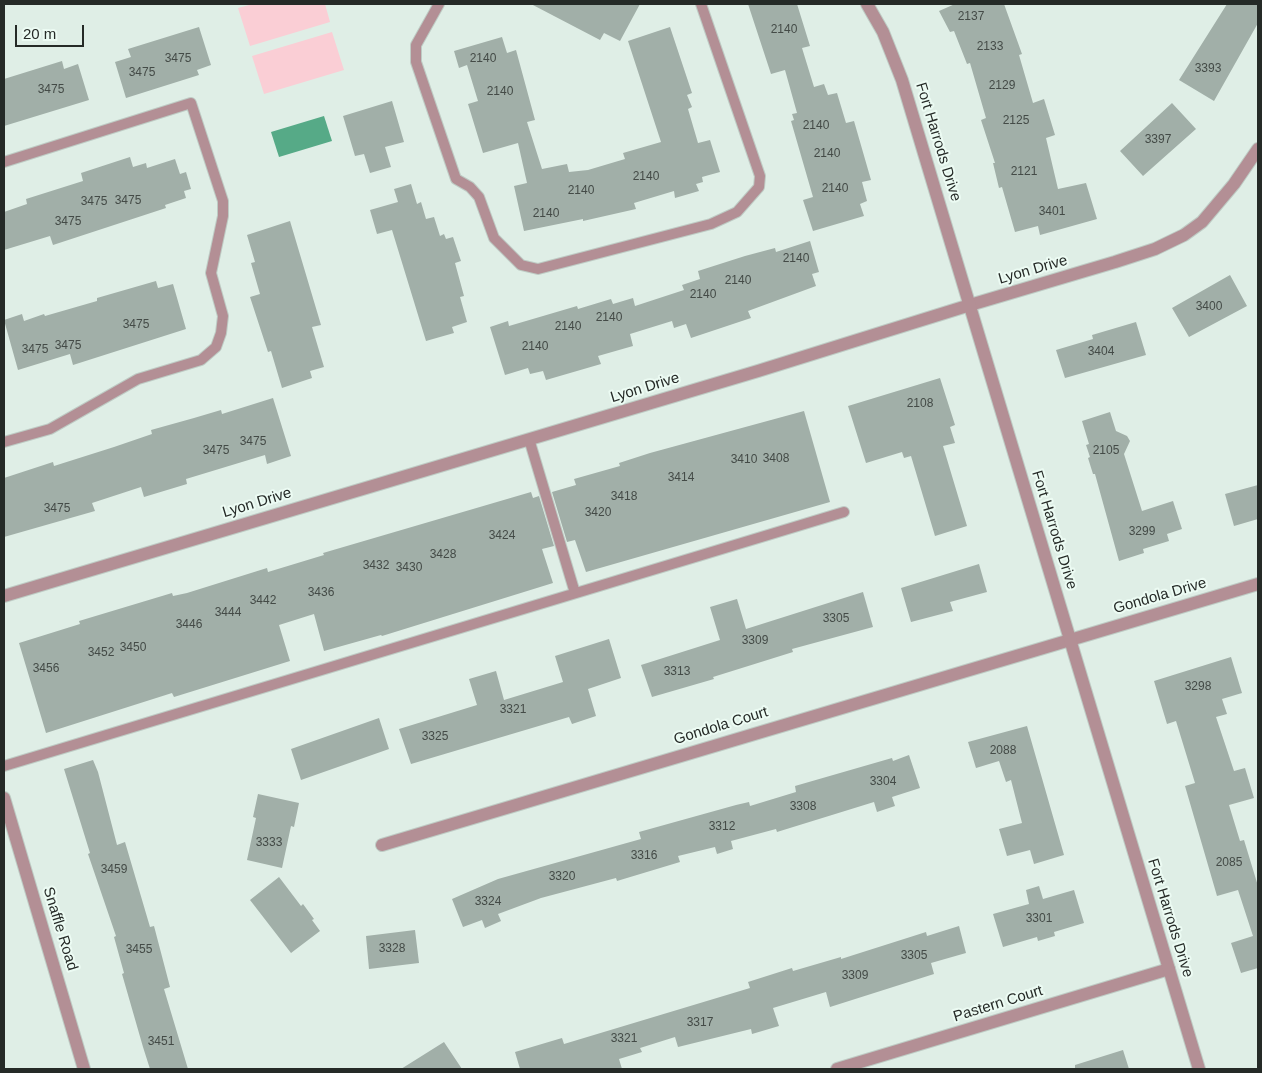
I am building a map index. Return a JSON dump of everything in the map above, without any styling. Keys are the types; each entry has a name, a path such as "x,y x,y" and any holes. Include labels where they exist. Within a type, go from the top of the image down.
{"street":[{"name":"Fort Harrods Drive","path":"867,4 883,32 902,80 1199,1069"},
{"name":"Lyon Drive","path":"4,596 1155,249 1202,222 1234,184 1258,149"},
{"name":"Gondola Drive","path":"1070,639 1258,584"},
{"name":"Gondola Court","path":"382,845 1070,639"},
{"name":"Snaffle Road","path":"4,798 84,1069"},
{"name":"Pastern Court","path":"837,1069 1169,969"}],"lane":[{"path":"440,4 416,45 416,62 456,179 470,187 479,197 494,238 499,244 521,265 538,269 711,224 737,212 759,188 760,176 701,4"},
{"path":"4,162 191,103 223,200 223,216 211,273 222,316 221,333 216,347 201,360 138,379 50,429 4,442"},
{"path":"529,439 576,593"},
{"path":"4,766 844,512"}],"shaded area":[{"path":"253,4 325,4 330,22 250,46 238,8"},
{"path":"332,32 344,70 264,94 252,56"},
{"path":"324,116 332,141 279,157 271,132"}],"building":[{"path":"531,4 640,4 620,41 604,33 600,40"},
{"path":"748,4 797,4 810,46 802,48 814,87 824,84 828,95 837,93 846,123 854,121 871,180 862,182 867,201 860,204 864,216 813,231 803,200 813,197 791,121 794,120 792,114 797,113 785,70 771,74"},
{"path":"955,4 1004,4 1022,54 1019,55 1033,103 1044,99 1055,135 1046,138 1058,189 1086,183 1097,219 1040,235 1038,226 1015,232 1002,187 999,188 993,163 995,163 981,120 986,118 970,63 967,64 954,31 950,32 939,11"},
{"path":"1227,4 1258,4 1258,23 1214,101 1179,80"},
{"path":"199,27 211,65 197,70 199,75 126,98 115,62 131,57 128,49"},
{"path":"670,27 692,93 687,95 692,107 688,109 698,143 710,140 720,172 702,177 703,182 696,184 699,191 675,198 674,191 634,203 636,209 583,221 583,219 524,231 514,186 527,183 518,143 483,153 468,104 478,101 467,65 459,68 454,51 502,37 507,53 516,50 535,120 527,122 542,169 567,164 569,172 588,170 625,159 623,153 661,142 628,41"},
{"path":"62,61 64,69 78,64 89,100 4,126 4,79"},
{"path":"392,101 404,142 385,147 391,167 370,173 364,154 355,156 343,116"},
{"path":"1172,103 1196,129 1143,176 1120,151"},
{"path":"130,157 133,167 146,163 147,168 175,159 180,174 186,172 191,189 184,191 186,198 165,205 166,208 53,245 50,236 4,250 4,212 27,204 26,199 83,181 81,173"},
{"path":"411,184 417,204 421,202 426,219 434,217 440,236 444,234 446,239 453,237 461,261 455,263 464,296 460,297 467,322 452,327 454,333 426,341 392,230 377,234 370,210 398,202 394,189"},
{"path":"290,221 321,325 312,327 324,367 310,371 312,378 282,388 271,351 268,352 250,297 260,294 251,263 255,262 247,235"},
{"path":"810,241 819,272 812,274 816,286 748,311 751,318 691,338 686,324 674,328 672,321 630,334 633,346 598,356 601,364 546,380 543,371 530,374 528,368 505,375 490,327 508,321 509,326 577,306 578,309 611,299 613,304 633,298 635,306 684,290 682,285 700,279 698,271 745,256 775,248 776,252"},
{"path":"1230,275 1247,306 1189,337 1172,308"},
{"path":"156,281 158,288 173,284 186,329 73,365 70,354 18,370 4,320 22,314 24,321 44,314 45,316 97,301 97,298"},
{"path":"1136,322 1146,355 1065,378 1056,350 1093,339 1092,335"},
{"path":"940,378 955,425 950,427 955,443 943,446 967,526 935,536 911,456 904,458 902,452 866,463 848,406"},
{"path":"273,398 291,456 267,464 265,455 186,479 187,484 144,497 141,487 92,503 95,511 4,537 4,478 53,462 54,466 114,447 152,434 151,430 221,410 222,414"},
{"path":"804,411 830,502 586,572 575,540 567,542 552,492 576,485 574,479 620,466 619,463 650,453"},
{"path":"1110,412 1116,431 1127,436 1130,441 1124,454 1142,511 1173,501 1182,529 1167,534 1169,541 1143,549 1144,553 1119,561 1095,474 1093,474 1088,458 1090,457 1086,445 1089,444 1082,421"},
{"path":"1258,485 1258,519 1234,526 1225,494"},
{"path":"531,492 533,498 539,496 554,546 542,549 553,583 382,636 324,651 314,614 279,625 290,661 174,697 172,693 46,733 19,643 80,624 79,621 172,593 173,596 187,593 267,568 268,572 324,555 323,553"},
{"path":"979,564 987,592 950,602 953,611 911,622 901,588"},
{"path":"863,592 873,627 792,649 793,652 713,677 714,679 652,697 641,665 720,640 710,607 737,599 746,629"},
{"path":"609,639 621,678 588,689 596,716 572,724 569,717 411,764 399,729 477,705 469,679 496,671 504,700 563,682 555,656"},
{"path":"1231,657 1242,693 1222,699 1227,714 1216,717 1234,771 1245,768 1254,798 1229,805 1240,841 1244,840 1258,886 1258,968 1241,973 1231,943 1253,936 1238,890 1217,896 1185,786 1195,783 1176,721 1167,724 1154,681"},
{"path":"379,718 389,749 301,780 291,749"},
{"path":"1027,726 1064,855 1034,864 1030,850 1007,856 999,829 1022,823 1011,780 1006,782 999,761 976,768 968,742"},
{"path":"909,755 920,788 892,797 895,806 877,812 874,802 777,832 776,829 731,841 733,849 717,854 715,847 678,856 680,862 617,881 616,878 541,898 498,914 501,921 485,928 482,920 463,927 452,899 498,879 641,839 639,832 736,805 749,802 750,806 796,792 795,786 892,758 893,761"},
{"path":"93,760 98,772 117,845 125,842 150,927 154,926 170,987 164,989 188,1069 150,1069 143,1047 122,974 124,973 114,937 116,936 88,854 90,853 64,769"},
{"path":"258,794 299,803 294,827 291,826 282,868 247,860 256,818 253,817"},
{"path":"279,877 301,906 303,904 320,931 291,953 250,900"},
{"path":"1039,886 1043,899 1074,890 1084,923 1054,932 1055,936 1038,941 1037,937 1003,947 993,914 1029,904 1026,890"},
{"path":"959,926 966,953 931,963 934,974 830,1007 826,992 773,1008 779,1026 752,1034 751,1029 678,1047 675,1037 640,1048 642,1052 619,1059 622,1069 520,1069 515,1052 562,1038 564,1044 750,988 748,982 792,968 793,971 841,957 841,959 926,932 927,936"},
{"path":"415,930 419,963 369,969 366,936"},
{"path":"444,1042 462,1069 401,1069"},
{"path":"1123,1050 1129,1069 1075,1069 1075,1065"}]}
